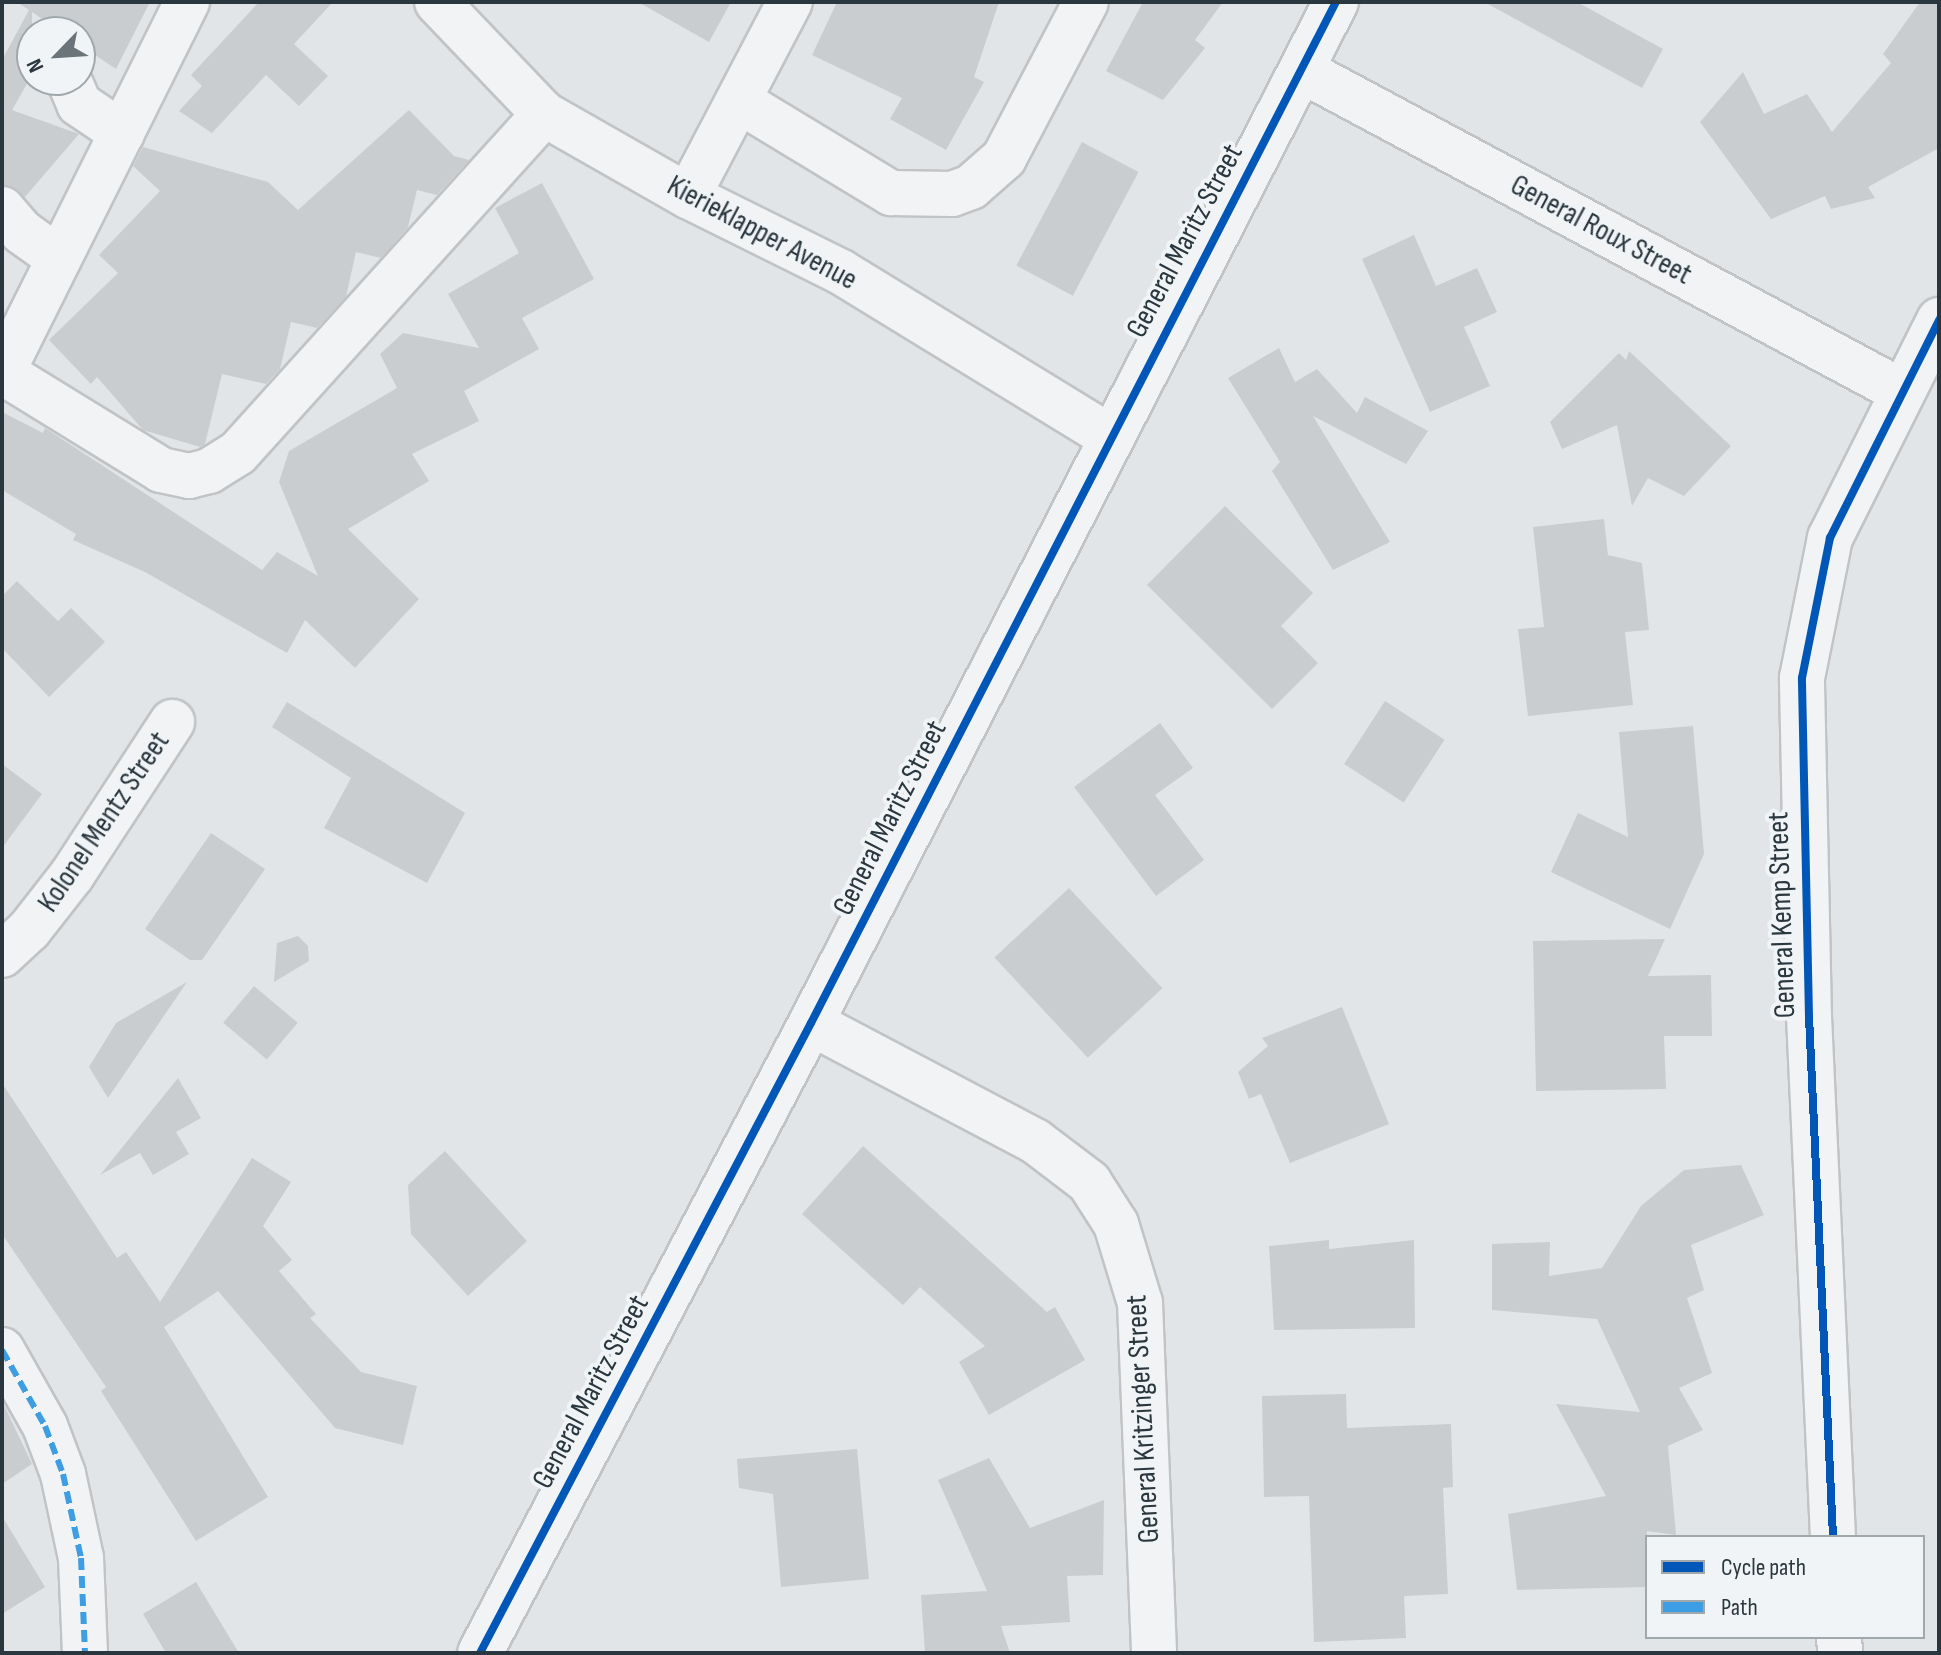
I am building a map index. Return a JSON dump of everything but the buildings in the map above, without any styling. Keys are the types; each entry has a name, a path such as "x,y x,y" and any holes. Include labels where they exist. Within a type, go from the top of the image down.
{"street":[{"name":"Kierieklapper Avenue","path":"437,2 544,114 688,196 841,272 1110,437"},
{"path":"688,196 790,2"},
{"path":"739,101 891,193 952,194 971,187 1004,158 1086,2"},
{"name":"General Maritz Street","path":"480,1653 811,1023 1336,2"},
{"path":"182,4 122,133 57,257 2,372 161,470 189,476 209,471 238,453 544,114"},
{"name":"General Roux Street","path":"1301,70 1901,391"},
{"path":"76,96 79,104 122,133"},
{"path":"2,209 22,232 57,257"},
{"name":"General Kemp Street","path":"1833,1535 1809,1001 1802,678 1830,538 1939,320"},
{"name":"Kolonel Mentz Street","path":"2,955 72,875 172,722"},
{"name":"General Kritzinger Street","path":"811,1023 1059,1156 1100,1195 1116,1224 1140,1303 1154,1653"},
{"path":"2,1350 45,1426 63,1474 81,1558 85,1653"}],"marked path":[{"path":"2,1350 45,1426 63,1474 81,1558 85,1653"}],"cycle path":[{"path":"480,1653 811,1023 1336,2"},
{"path":"1833,1535 1809,1017 1802,678 1830,538 1939,320"}]}
